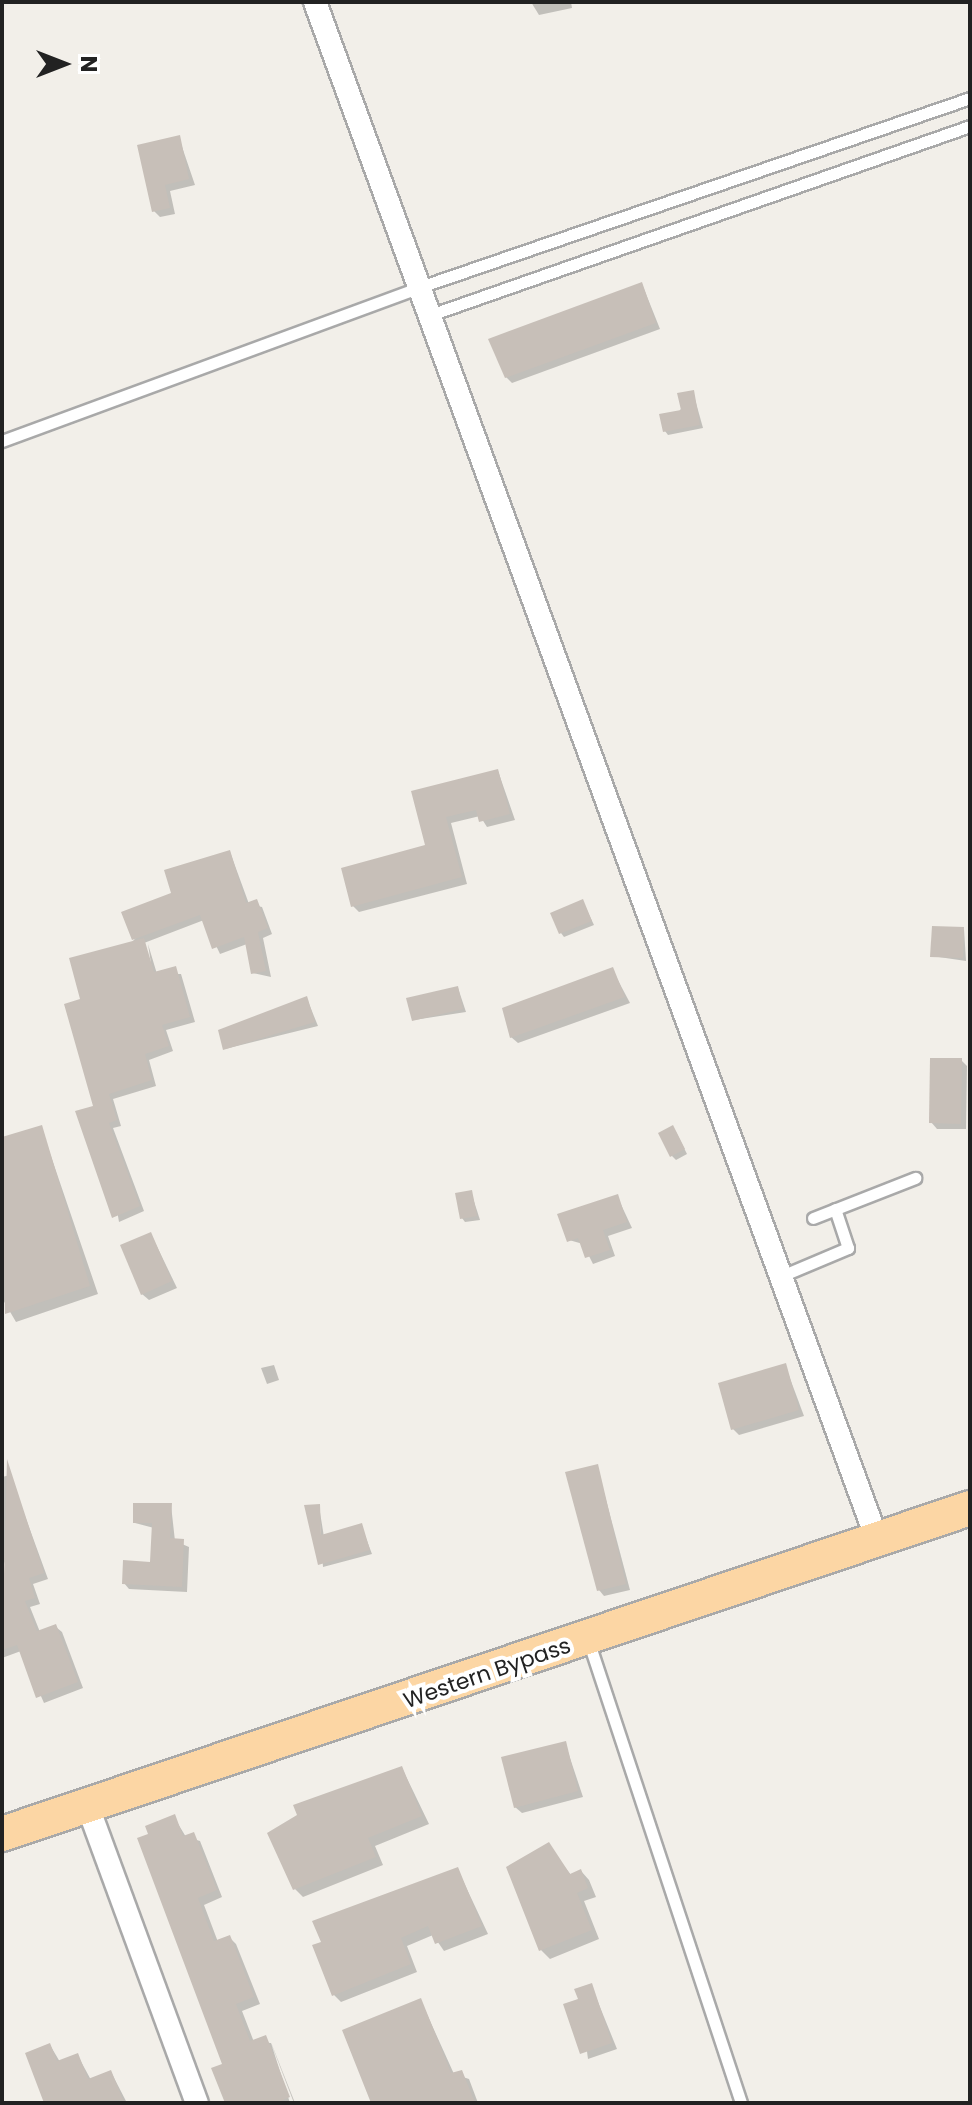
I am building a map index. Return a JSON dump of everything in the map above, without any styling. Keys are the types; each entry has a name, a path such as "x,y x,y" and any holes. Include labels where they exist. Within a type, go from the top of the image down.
{"main road":[{"name":"Western Bypass","path":"2,1834 878,1542 970,1508"}],"street":[{"path":"315,2 878,1542"},
{"path":"88,1807 197,2103"}],"lane":[{"path":"2,441 420,287 970,98"},
{"path":"430,315 970,126"},
{"path":"813,1218 915,1178"},
{"path":"779,1277 848,1248 835,1209"},
{"path":"588,1639 741,2103"}],"building":[{"path":"180,135 189,179 165,185 170,208 152,212 137,145"},
{"path":"642,282 656,323 505,378 488,339"},
{"path":"694,390 700,425 663,432 659,414 681,410 677,393"},
{"path":"498,769 510,814 479,822 476,810 446,817 462,877 351,907 341,868 425,845 411,791"},
{"path":"230,850 246,903 257,899 268,928 258,932 266,971 251,974 244,937 212,949 200,915 132,940 121,912 171,893 164,870"},
{"path":"583,899 592,921 559,934 550,913"},
{"path":"932,926 964,927 963,958 930,957"},
{"path":"144,938 154,972 176,966 190,1017 162,1025 169,1046 145,1054 152,1080 109,1094 117,1120 109,1123 140,1206 112,1218 75,1111 93,1106 64,1004 80,999 69,958"},
{"path":"613,967 625,997 510,1038 502,1008"},
{"path":"458,986 463,1009 412,1021 406,998"},
{"path":"307,996 315,1022 223,1050 218,1030"},
{"path":"930,1058 962,1058 961,1124 929,1123"},
{"path":"42,1125 90,1286 5,1314 2,1137"},
{"path":"673,1125 685,1149 670,1157 658,1133"},
{"path":"472,1190 477,1216 460,1219 455,1193"},
{"path":"618,1194 627,1222 603,1230 610,1250 585,1258 578,1238 567,1242 557,1214"},
{"path":"151,1232 172,1281 141,1295 120,1245"},
{"path":"786,1363 799,1410 731,1430 718,1383"},
{"path":"7,1459 44,1573 29,1578 35,1598 25,1601 37,1631 56,1624 78,1682 36,1698 17,1645 2,1650"},
{"path":"598,1464 626,1584 597,1591 565,1472"},
{"path":"133,1503 172,1503 170,1538 184,1539 182,1587 122,1584 123,1560 150,1562 152,1523 133,1523"},
{"path":"320,1504 321,1535 362,1523 370,1550 318,1565 304,1505"},
{"path":"566,1741 578,1791 514,1808 501,1757"},
{"path":"402,1766 422,1816 368,1838 376,1857 293,1890 267,1833 297,1815 293,1805"},
{"path":"175,1814 183,1836 194,1832 217,1890 198,1898 214,1941 230,1935 254,1997 236,2004 250,2041 266,2035 290,2097 276,2103 225,2103 211,2068 222,2064 137,1838 148,1834 145,1826"},
{"path":"549,1842 570,1874 581,1869 588,1888 577,1893 592,1930 539,1951 506,1867"},
{"path":"458,1867 482,1926 435,1944 428,1926 401,1938 411,1964 332,1996 312,1945 321,1942 312,1921"},
{"path":"592,1983 612,2043 580,2054 563,2004 578,1999 574,1989"},
{"path":"421,1998 451,2073 462,2070 475,2103 371,2103 342,2030"},
{"path":"50,2043 57,2061 78,2053 88,2079 111,2070 123,2100 44,2103 25,2053"}]}
